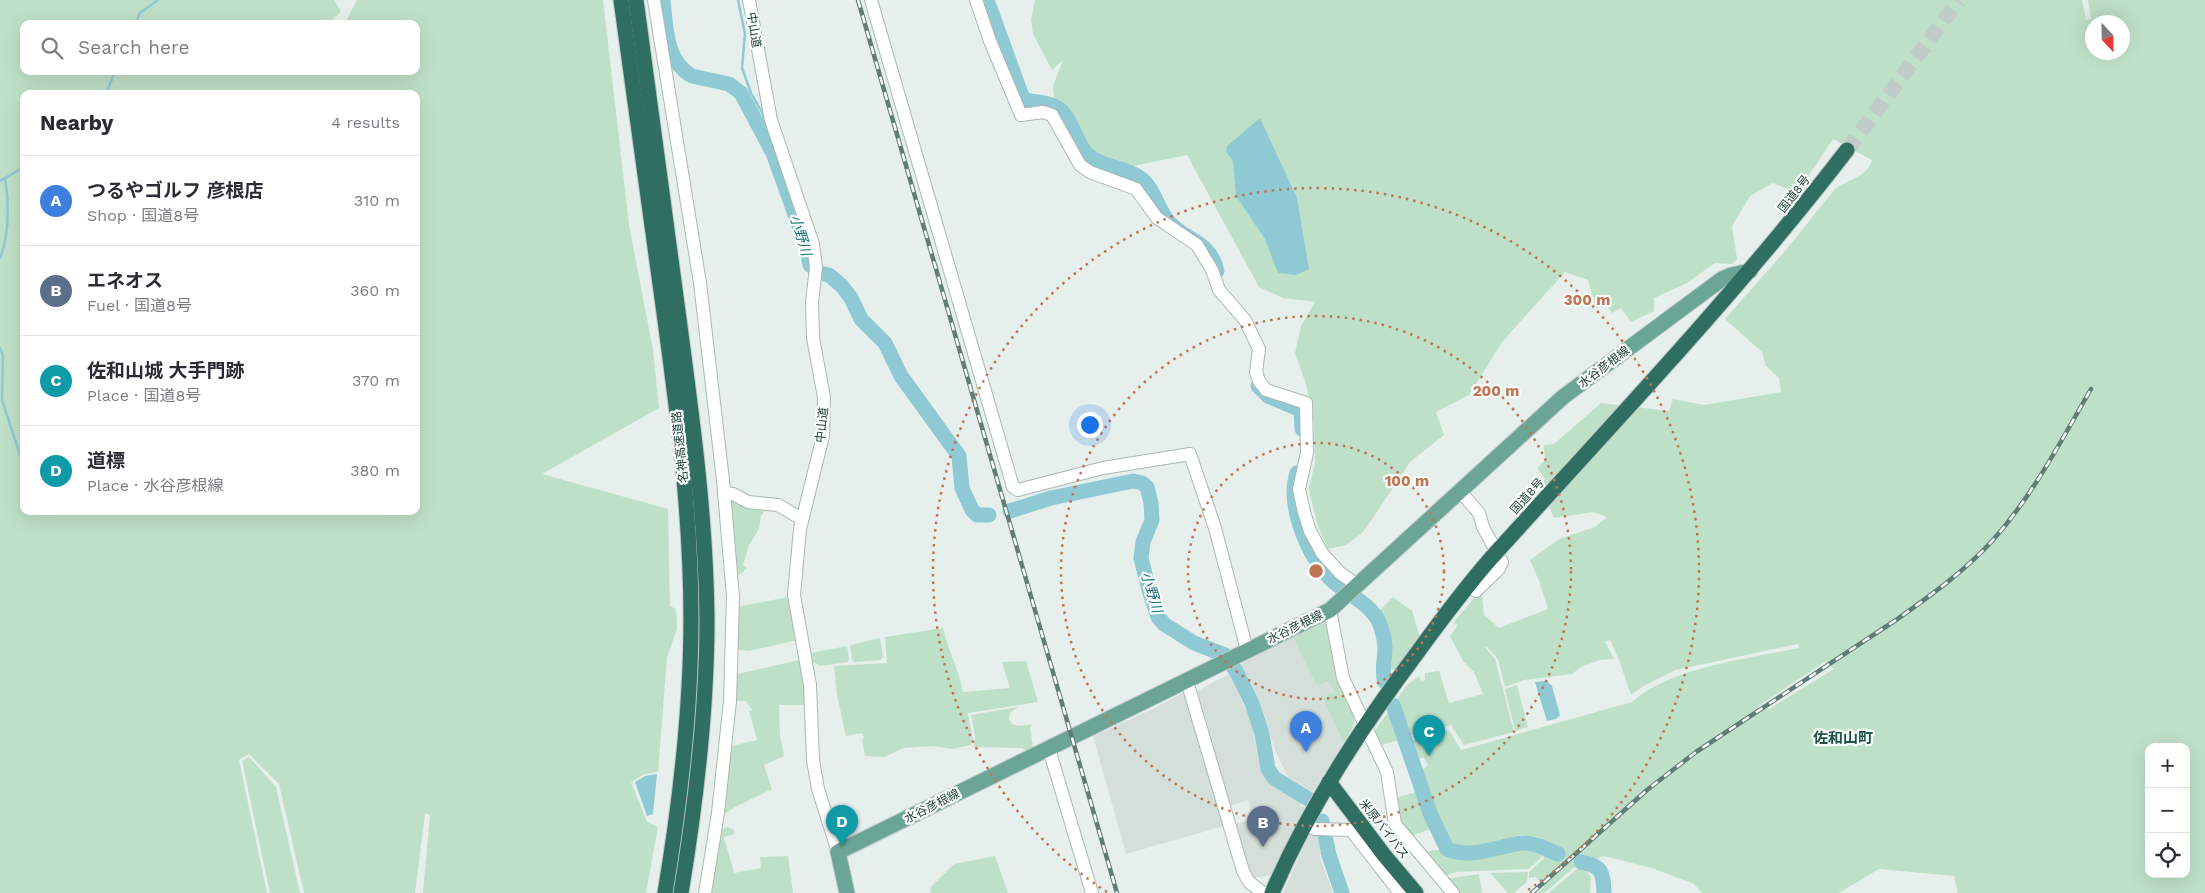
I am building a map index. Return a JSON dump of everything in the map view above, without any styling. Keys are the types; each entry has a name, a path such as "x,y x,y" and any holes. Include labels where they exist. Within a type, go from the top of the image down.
{"highway":[{"name":"名神高速道路","path":"621,0 673,377 684,474 690,558 691,619 689,676 680,781 665,893"},
{"name":"名神高速道路","path":"636,0 687,376 705,558 706,629 702,724 680,893"},
{"name":"国道8号","path":"1272,893 1318,828 1329,782 1390,688 1468,584 1750,271 1795,218 1847,150"},
{"name":"米原バイパス","path":"1329,782 1384,855 1416,893"}],"main road":[{"name":"水谷彦根線","path":"838,852 1330,610 1350,589 1563,397 1722,279 1750,271"},
{"path":"838,852 847,893"}],"street":[{"path":"654,0 698,274 724,493 733,597 730,701 718,813 705,893"},
{"name":"中山道","path":"749,0 771,120 813,244 816,270 812,302 813,338 824,397 823,436 802,519 794,595 810,685 813,760 818,789 838,852"},
{"path":"871,0 1013,487 1018,490 1103,468 1190,454 1215,528 1247,650"},
{"path":"976,0 990,41 1021,116 1043,112 1052,115 1080,165 1090,172 1136,189 1157,218 1197,245 1212,270 1219,290 1246,320 1259,349 1256,372 1266,390 1306,404 1308,446 1300,480 1301,500 1310,531 1322,553 1350,589"},
{"path":"1459,490 1479,512 1482,528 1502,562 1500,569 1476,591 1468,584"},
{"path":"724,493 733,494 748,502 778,505 802,519"},
{"path":"1330,610 1343,678 1387,772 1395,824 1453,893"},
{"path":"1187,681 1243,871 1249,882 1263,893"},
{"path":"1049,749 1092,893"},
{"path":"1318,828 1351,830 1400,893"}],"shaded area":[{"path":"1322,622 1330,638 1336,678 1354,717 1353,727 1313,792 1288,777 1275,750 1260,702 1241,664"},
{"path":"1229,674 1251,721 1264,778 1302,802 1300,805 1305,808 1271,875 1253,878 1248,870 1236,824 1253,818 1248,800 1229,806 1197,691"},
{"path":"1182,693 1187,696 1224,826 1126,854 1093,736 1153,709"},
{"path":"1310,833 1318,837 1321,854 1319,855 1333,893 1283,893"}],"green space":[{"path":"0,0 334,0 341,12 332,20 20,20 20,75 420,75 420,20 346,20 357,0 603,0 629,225 653,350 659,408 542,474 668,509 670,606 676,609 677,629 667,657 658,772 645,774 631,782 647,822 658,827 646,893 423,893 430,815 425,813 415,893 304,893 279,784 249,754 239,760 267,893 0,893"},
{"path":"1035,0 2082,0 2085,15 2085,60 2130,60 2130,15 2090,15 2088,0 2205,0 2205,893 1958,893 1954,876 1879,869 1839,893 1702,893 1694,884 1652,868 1604,856 1576,866 1544,893 1538,893 1544,887 1536,877 1529,878 1529,872 1544,858 1539,837 1520,835 1483,847 1451,845 1436,817 1421,771 1428,765 1423,757 1414,762 1408,741 1449,730 1461,750 1632,702 1648,690 1667,680 1689,672 1799,648 1798,644 1676,670 1645,685 1631,695 1610,640 1605,642 1614,659 1600,660 1581,667 1572,674 1524,680 1505,687 1498,659 1485,647 1495,659 1514,732 1464,745 1451,725 1407,736 1395,702 1407,685 1419,676 1421,681 1425,680 1425,673 1439,671 1449,703 1483,694 1474,672 1463,661 1450,636 1458,625 1453,623 1479,592 1482,595 1484,615 1499,628 1548,609 1530,560 1559,539 1595,527 1607,517 1593,512 1554,518 1540,487 1545,479 1537,468 1545,460 1544,445 1554,444 1601,403 1669,411 1673,399 1704,405 1781,392 1779,378 1766,366 1762,352 1725,319 1786,250 1834,190 1861,174 1870,166 1872,160 1833,139 1797,193 1773,183 1750,196 1732,226 1737,259 1732,264 1715,263 1687,283 1654,298 1654,311 1631,322 1621,308 1612,313 1605,303 1596,309 1588,280 1565,272 1502,342 1469,395 1436,412 1444,435 1410,462 1362,533 1346,545 1328,549 1318,526 1310,495 1309,488 1315,463 1314,425 1306,384 1295,353 1301,326 1315,302 1283,298 1259,287 1187,155 1128,167 1086,156 1055,106 1053,86 1063,60 1052,70 1033,34 1031,20","holes":["1826,661 1834,669 1769,709 1757,707"]},
{"path":"730,497 766,508 761,516 759,529 749,545 743,565 747,568 741,574 737,574"},
{"path":"789,597 798,640 748,651 739,650 736,642 736,607"},
{"path":"1393,597 1412,611 1420,638 1396,671 1388,668 1375,615"},
{"path":"1322,622 1327,623 1336,678 1354,717 1353,727 1344,743 1324,701 1325,696 1334,692 1329,681 1319,685 1316,684 1293,637"},
{"path":"943,628 963,692 1010,688 1002,662 1026,661 1038,702 968,713 973,740 971,745 952,749 933,746 903,748 885,757 865,756 862,733 846,736 837,695 834,666 887,663 885,637"},
{"path":"880,638 883,657 881,660 854,662 850,645"},
{"path":"847,646 848,662 821,666 813,662 811,653"},
{"path":"804,659 807,705 779,705 780,735 784,756 764,765 772,789 723,815 728,747 757,740 749,711 752,710 746,701 734,701 737,674"},
{"path":"1517,685 1528,727 1515,731 1505,689"},
{"path":"1018,707 1010,713 1009,719 1012,724 1018,726 1033,724 1030,727 1033,748 1027,751 1022,748 974,747 975,736 971,715"},
{"path":"1389,711 1393,712 1402,739 1381,745 1374,732"},
{"path":"249,757 276,787 300,893 270,893 242,761"},
{"path":"1420,791 1434,828 1410,836 1397,819 1395,798"},
{"path":"728,827 734,830 734,834 724,837 734,873 761,868 760,857 788,856 793,893 708,893 718,831"},
{"path":"1526,846 1541,851 1542,857 1529,869 1455,872 1443,876 1423,852 1444,849 1454,855 1481,855"},
{"path":"995,856 1008,893 930,893 931,887 954,864"},
{"path":"1581,866 1591,877 1590,893 1548,893"},
{"path":"1528,872 1527,882 1514,893 1508,893 1490,873"},
{"path":"1479,874 1482,893 1458,893 1445,879"}],"water":[{"path":"1260,118 1297,198 1309,269 1296,275 1278,273 1265,239 1236,196 1233,161 1226,152 1227,146"},
{"path":"1547,681 1552,686 1560,715 1556,719 1547,721 1535,682"},
{"path":"657,774 653,814 647,816 635,782 645,776"}],"waterway":[{"path":"137,20 140,13 158,0"},
{"name":"小野川","path":"663,0 668,42 676,61 692,76 729,84 741,93 773,153 806,245 810,265 820,273 829,275 842,286 851,298 861,319 885,343 901,376 959,456 962,488 972,510 977,515 989,515"},
{"path":"738,0 745,34 742,68 751,93 763,114 773,153"},
{"path":"987,0 1023,99 1056,107 1066,116 1087,154 1099,162 1133,174 1144,181 1168,221 1209,253 1217,271"},
{"path":"108,90 113,75"},
{"path":"0,181 20,169"},
{"path":"0,258 6,239 8,219 5,178"},
{"path":"0,348 3,356 2,400 20,455"},
{"path":"1258,386 1268,396 1301,410 1302,429"},
{"path":"1297,473 1294,486 1295,501 1298,517 1309,548 1326,575 1366,605 1379,622 1385,645 1383,669 1385,682"},
{"name":"小野川","path":"1010,511 1051,498 1133,481 1142,483 1147,487 1151,503 1152,520 1143,542 1141,558 1158,617 1164,624 1194,643 1225,655 1236,671 1252,703 1262,734 1268,769 1274,778 1310,800"},
{"path":"1393,705 1430,813 1447,849 1466,853 1528,843 1558,854"},
{"name":"小野川","path":"1322,821 1329,855 1342,893"},
{"path":"1581,862 1598,868 1602,875 1604,893"}],"tunnel":[{"path":"1847,150 1959,0"}],"railway":[{"path":"858,0 1117,893"},
{"path":"1532,893 1647,790 1696,752 1896,620 1959,573 1993,540 2021,505 2046,467 2091,389"}],"place":[{"name":"つるやゴルフ 彦根店","path":"1306,752"},
{"name":"佐和山城 大手門跡","path":"1429,756"},
{"name":"道標","path":"842,846"},
{"name":"エネオス","path":"1263,847"}],"district":[{"name":"佐和山町","path":"1843,738"}]}
